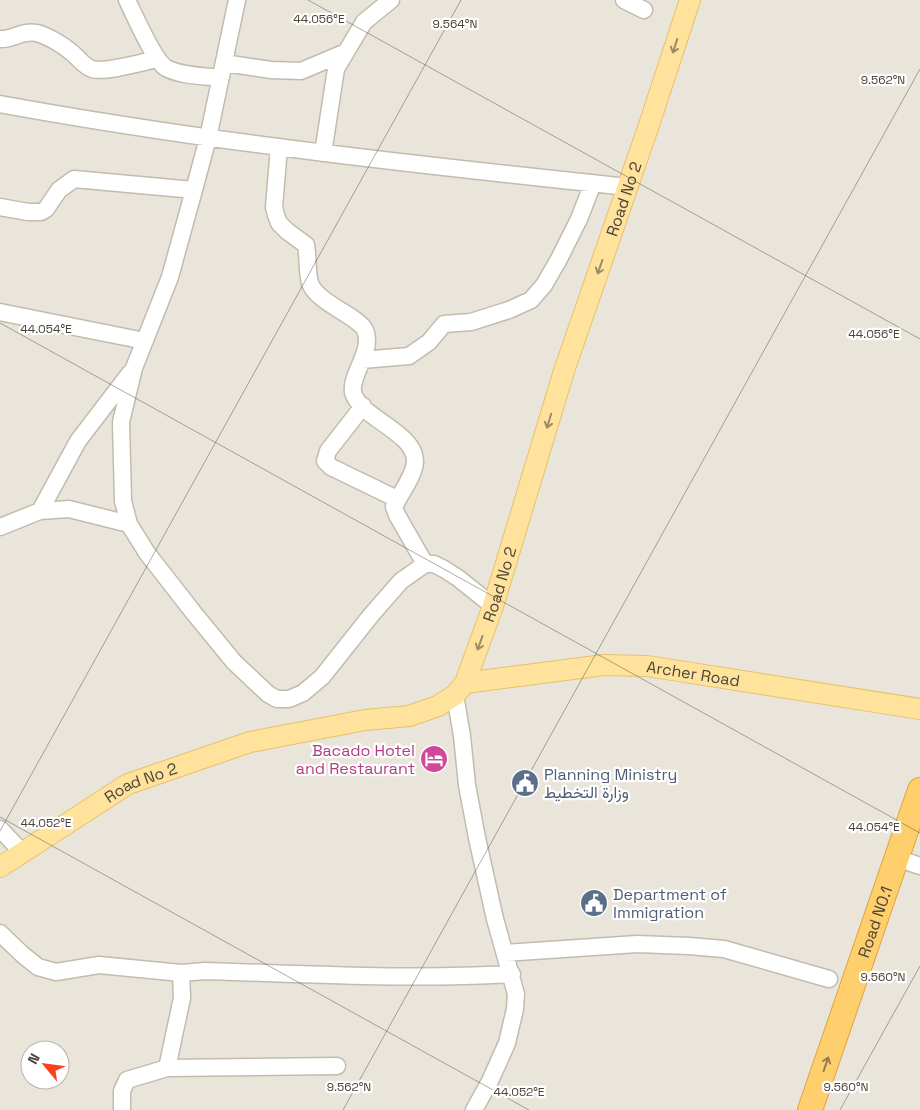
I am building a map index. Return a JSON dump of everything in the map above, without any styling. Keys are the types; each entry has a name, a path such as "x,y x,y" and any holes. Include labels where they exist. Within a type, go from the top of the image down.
{"highway":[{"name":"Road NO.1","path":"810,1110 920,790"}],"main road":[{"name":"Road No 2","path":"0,867 128,784 250,742 365,720 410,716 438,706 460,689 493,606 564,371 649,126 690,0"},
{"name":"Archer Road","path":"460,689 604,665 647,666 920,708"}],"street":[{"path":"126,0 157,59 166,67 178,72 300,71 346,52"},
{"path":"237,0 208,138 194,190 170,277 134,368 121,422 123,501 130,524 148,553 234,662 268,694 277,699 289,699 303,693 322,677 401,581 425,564 434,564 444,569 493,606"},
{"path":"323,153 336,70 364,22 391,0"},
{"path":"624,0 644,10"},
{"path":"0,39 5,40 21,33 38,33 72,52 83,64 93,69 111,68 157,59"},
{"path":"0,104 208,138 323,153 628,186"},
{"path":"279,147 274,207 279,222 287,231 306,245 310,284 320,296 337,310 362,325 366,332 368,343 353,389 355,397 362,406 412,449 415,461 412,472 394,507 425,564"},
{"path":"0,207 28,212 41,212 46,209 59,190 74,179 194,190"},
{"path":"362,360 409,356 429,342 444,324 471,322 509,310 531,300 544,284 559,259 579,219 593,183"},
{"path":"0,312 145,341"},
{"path":"40,511 78,441 134,368"},
{"path":"362,406 328,451 325,460 331,466 397,499"},
{"path":"0,527 40,511 69,509 130,524"},
{"path":"460,689 467,785 475,830 495,919 512,974 516,994 515,1009 507,1043 490,1081 474,1110"},
{"path":"0,829 22,852"},
{"path":"897,858 920,866"},
{"path":"0,933 22,955 38,967 56,972 99,965 181,972 206,971 359,976 477,976 512,974"},
{"path":"505,953 638,944 690,946 724,949 829,980"},
{"path":"167,1068 182,998 181,972"},
{"path":"122,1110 122,1091 127,1080 167,1068 337,1066"}],"shaded area":[{"path":"0,0 920,0 920,1110 0,1110"}],"place":[{"name":"Bacado Hotel and Restaurant","path":"434,759"},
{"name":"Planning Ministry وزارة التخطيط","path":"525,783"},
{"name":"Department of Immigration","path":"594,903"}]}
